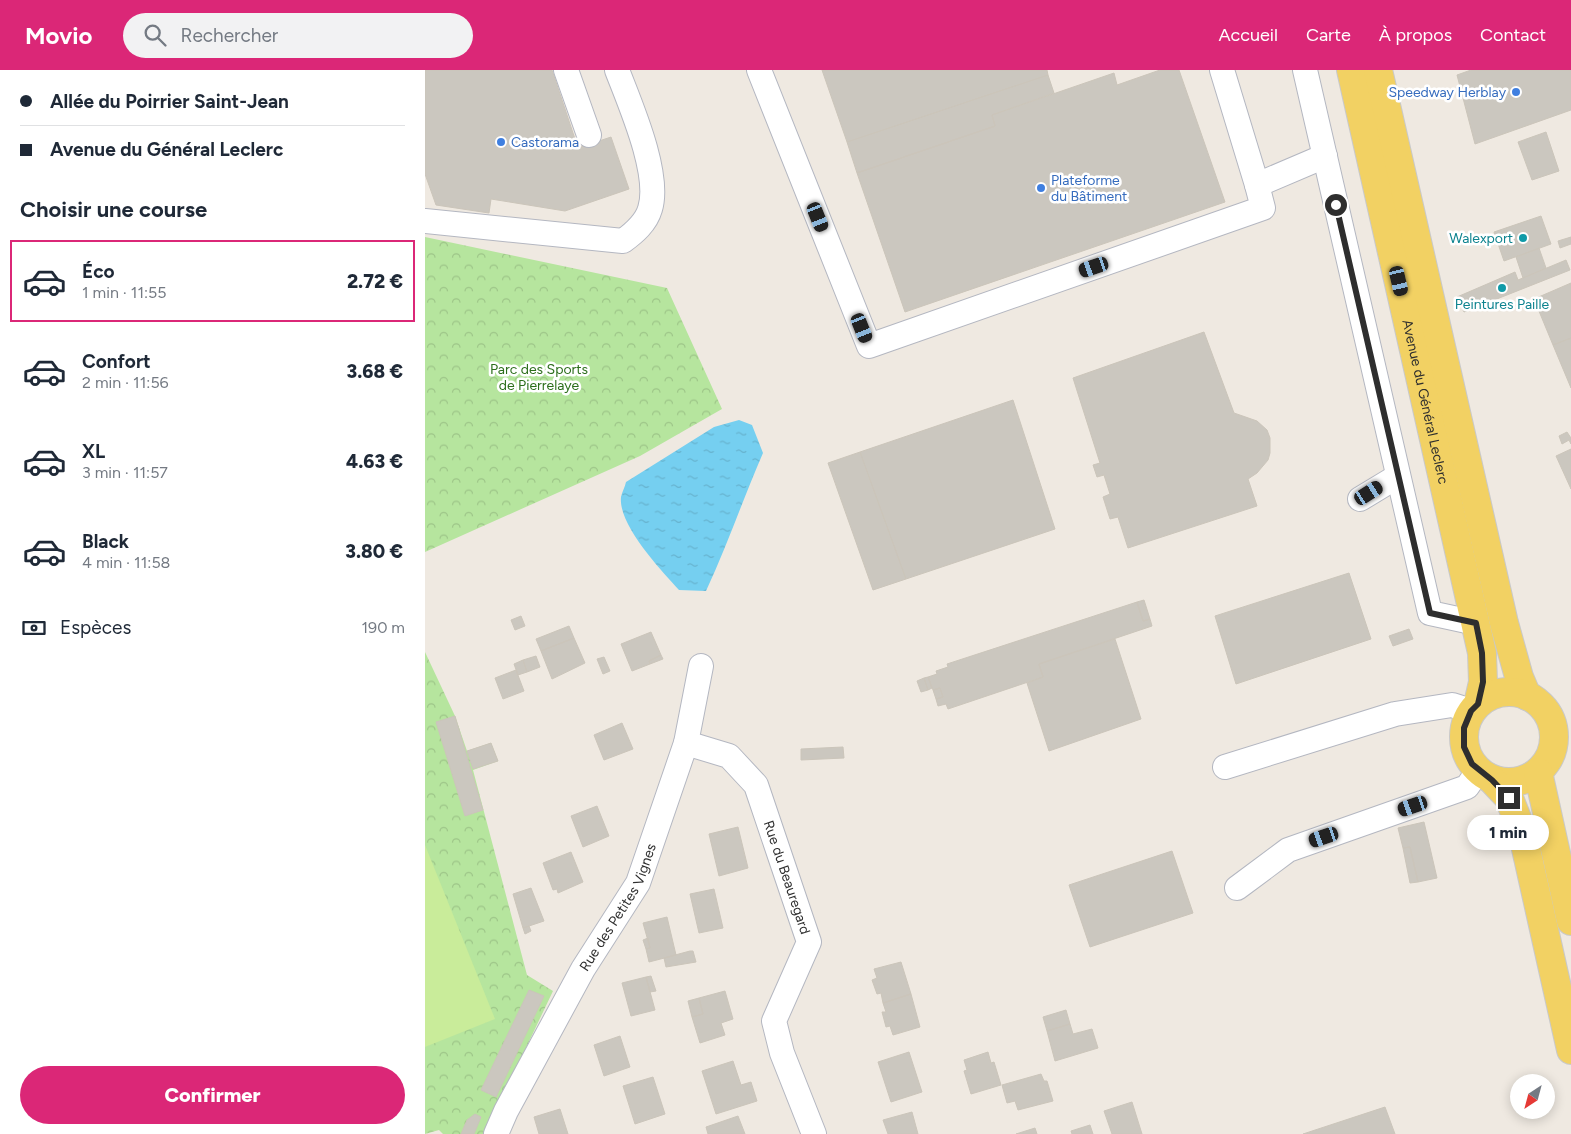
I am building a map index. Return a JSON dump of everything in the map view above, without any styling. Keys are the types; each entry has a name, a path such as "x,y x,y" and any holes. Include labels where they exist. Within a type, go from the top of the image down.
{"main road":[{"name":"Avenue du Général Leclerc","path":"1351,70 1476,623 1483,662 1483,682 1475,708 1464,728 1464,747 1467,756 1509,798 1522,831 1571,1050"},
{"name":"Avenue du Général Leclerc","path":"1378,70 1504,623 1519,677 1527,696 1547,713 1554,730 1555,738 1550,757 1539,772"},
{"path":"1475,708 1496,694 1517,692 1527,696"},
{"path":"1485,775 1517,782 1539,772 1571,921"}],"street":[{"path":"566,70 589,135"},
{"path":"425,221 623,241 638,230 650,209 652,174 617,70"},
{"path":"759,70 869,346 1263,208 1222,70"},
{"path":"1305,70 1430,613 1476,623"},
{"path":"1257,185 1325,156"},
{"path":"1360,499 1398,476"},
{"name":"Rue des Petites Vignes","path":"496,1134 506,1111 583,969 638,883 686,743 701,666"},
{"path":"1225,767 1395,714 1451,705 1475,708"},
{"name":"Rue du Beauregard","path":"686,743 729,756 756,785 809,942 774,1021 782,1053 814,1134"},
{"path":"1237,888 1288,850 1467,787 1485,775"}],"green space":[{"name":"Parc des Sports de Pierrelaye","path":"425,237 667,288 722,409 640,456 425,552"},
{"path":"425,652 455,716 467,751 491,743 498,761 473,770 527,975 553,991 485,1134 443,1134 439,1130 425,1134"},
{"path":"425,845 495,1019 425,1047"}],"water":[{"path":"739,420 752,425 763,453 706,591 679,590 642,546 626,521 621,497 626,482 714,427"}],"building":[{"name":"Castorama","path":"425,70 552,70 578,148 611,137 629,189 565,211 491,199 489,213 436,205 425,174"},
{"path":"822,70 1047,70 1048,75 847,142"},
{"name":"Plateforme du Bâtiment","path":"1160,70 1179,70 1225,202 905,312 857,173 995,126 992,115 1114,73 1117,85"},
{"name":"Speedway Herblay","path":"1471,70 1571,70 1571,110 1475,144 1457,75"},
{"path":"1048,75 1054,93 992,115 995,126 857,173 847,142"},
{"path":"1546,132 1559,171 1532,180 1518,142"},
{"name":"Walexport","path":"1541,216 1551,244 1504,261 1494,232"},
{"path":"1571,237 1571,244 1560,248 1558,241"},
{"path":"1539,248 1546,268 1523,278 1516,257"},
{"name":"Peintures Paille","path":"1566,260 1570,270 1464,312 1457,297 1515,272 1518,280"},
{"path":"1571,283 1571,338 1553,345 1534,299"},
{"path":"1204,332 1234,413 1257,421 1267,430 1270,438 1268,460 1257,473 1248,479 1257,506 1128,548 1118,517 1110,519 1103,497 1110,494 1104,475 1097,477 1093,465 1100,463 1073,378"},
{"path":"1571,338 1571,388 1553,345"},
{"path":"1013,400 1055,529 906,579 860,452"},
{"path":"1567,432 1571,438 1571,444 1569,440 1562,444 1559,436"},
{"path":"1571,449 1571,489 1556,456"},
{"path":"860,452 906,579 873,590 828,463"},
{"path":"1349,573 1371,639 1236,684 1215,616"},
{"path":"1144,600 1150,619 1143,621 1137,602"},
{"path":"1137,602 1143,621 1150,619 1152,626 1039,664 1043,677 948,709 946,704 938,706 936,699 943,697 940,688 933,690 928,677 937,674 936,671 948,667 947,664"},
{"path":"521,616 525,626 515,630 511,620"},
{"path":"569,626 574,638 541,651 536,639"},
{"path":"1409,629 1413,639 1393,646 1389,636"},
{"path":"651,632 661,655 649,661 650,664 632,671 621,644"},
{"path":"574,638 585,663 552,679 541,651"},
{"path":"1115,639 1141,719 1049,751 1027,683 1043,677 1039,664"},
{"path":"661,655 663,659 650,664 649,661"},
{"path":"536,656 540,667 527,672 523,660"},
{"path":"604,657 610,671 603,674 597,659"},
{"path":"523,660 527,672 518,675 514,664"},
{"path":"516,670 524,691 503,699 495,678"},
{"path":"928,677 932,688 928,690 924,678"},
{"path":"924,678 928,690 921,692 917,681"},
{"path":"940,688 943,697 936,699 933,690"},
{"path":"455,716 483,810 465,816 436,722"},
{"path":"622,723 633,749 604,760 594,735"},
{"path":"491,743 498,761 473,769 467,751"},
{"path":"843,747 844,758 801,760 801,749"},
{"path":"597,806 609,836 583,847 571,816"},
{"path":"1424,822 1437,878 1418,882 1410,847 1403,848 1398,828"},
{"path":"738,827 748,868 719,876 709,834"},
{"path":"1410,847 1418,882 1410,883 1403,848"},
{"path":"1172,851 1193,913 1090,947 1069,885"},
{"path":"571,852 583,882 558,893 557,889 553,890 543,863"},
{"path":"531,888 544,921 523,928 513,894"},
{"path":"714,889 723,928 699,933 690,894"},
{"path":"667,917 676,955 649,962 646,949 650,948 643,923"},
{"path":"529,926 531,931 525,934 523,928"},
{"path":"648,938 650,948 646,949 643,940"},
{"path":"693,951 696,962 666,967 664,958"},
{"path":"901,962 911,994 883,1003 881,993 877,994 872,980 877,978 874,969"},
{"path":"651,976 656,991 650,992 646,977"},
{"path":"646,977 655,1010 631,1016 622,983"},
{"path":"529,990 544,996 496,1097 481,1090"},
{"path":"725,991 733,1019 721,1023 725,1035 700,1043 692,1017 703,1014 699,998"},
{"path":"911,994 920,1027 893,1035 890,1026 886,1027 882,1012 886,1012 883,1003"},
{"path":"699,998 703,1014 692,1017 688,1001"},
{"path":"1066,1010 1070,1024 1047,1031 1043,1017"},
{"path":"1070,1024 1073,1034 1092,1029 1098,1048 1055,1061 1047,1031"},
{"path":"620,1036 630,1067 604,1076 594,1045"},
{"path":"909,1052 922,1092 891,1102 878,1062"},
{"path":"988,1052 991,1063 994,1062 1001,1085 971,1094 964,1071 967,1070 964,1060"},
{"path":"733,1061 741,1085 751,1082 757,1101 716,1114 702,1071"},
{"path":"1041,1074 1044,1081 1047,1081 1053,1101 1018,1110 1015,1101 1007,1103 1002,1085"},
{"path":"653,1077 665,1114 635,1124 623,1086"},
{"path":"1132,1102 1142,1134 1112,1134 1104,1111"},
{"path":"1385,1107 1395,1134 1303,1134"},
{"path":"560,1109 568,1134 539,1134 534,1117"},
{"path":"912,1112 918,1134 888,1134 883,1120"},
{"path":"475,1114 481,1117 474,1134 461,1134 467,1120"},
{"path":"738,1116 745,1134 708,1134 706,1127"},
{"path":"1090,1125 1093,1134 1072,1134 1071,1131"},
{"path":"1035,1128 1037,1134 1016,1134"}],"place":[{"name":"Speedway Herblay","path":"1516,92"},
{"name":"Castorama","path":"501,142"},
{"name":"Plateforme du Bâtiment","path":"1041,188"},
{"name":"Walexport","path":"1523,238"},
{"name":"Peintures Paille","path":"1502,288"}],"route":[{"path":"1336,205 1375,381 1430,613 1476,623 1482,653 1483,682 1478,704 1471,711 1464,728 1464,747 1467,756 1478,771 1492,780 1509,798"}]}
